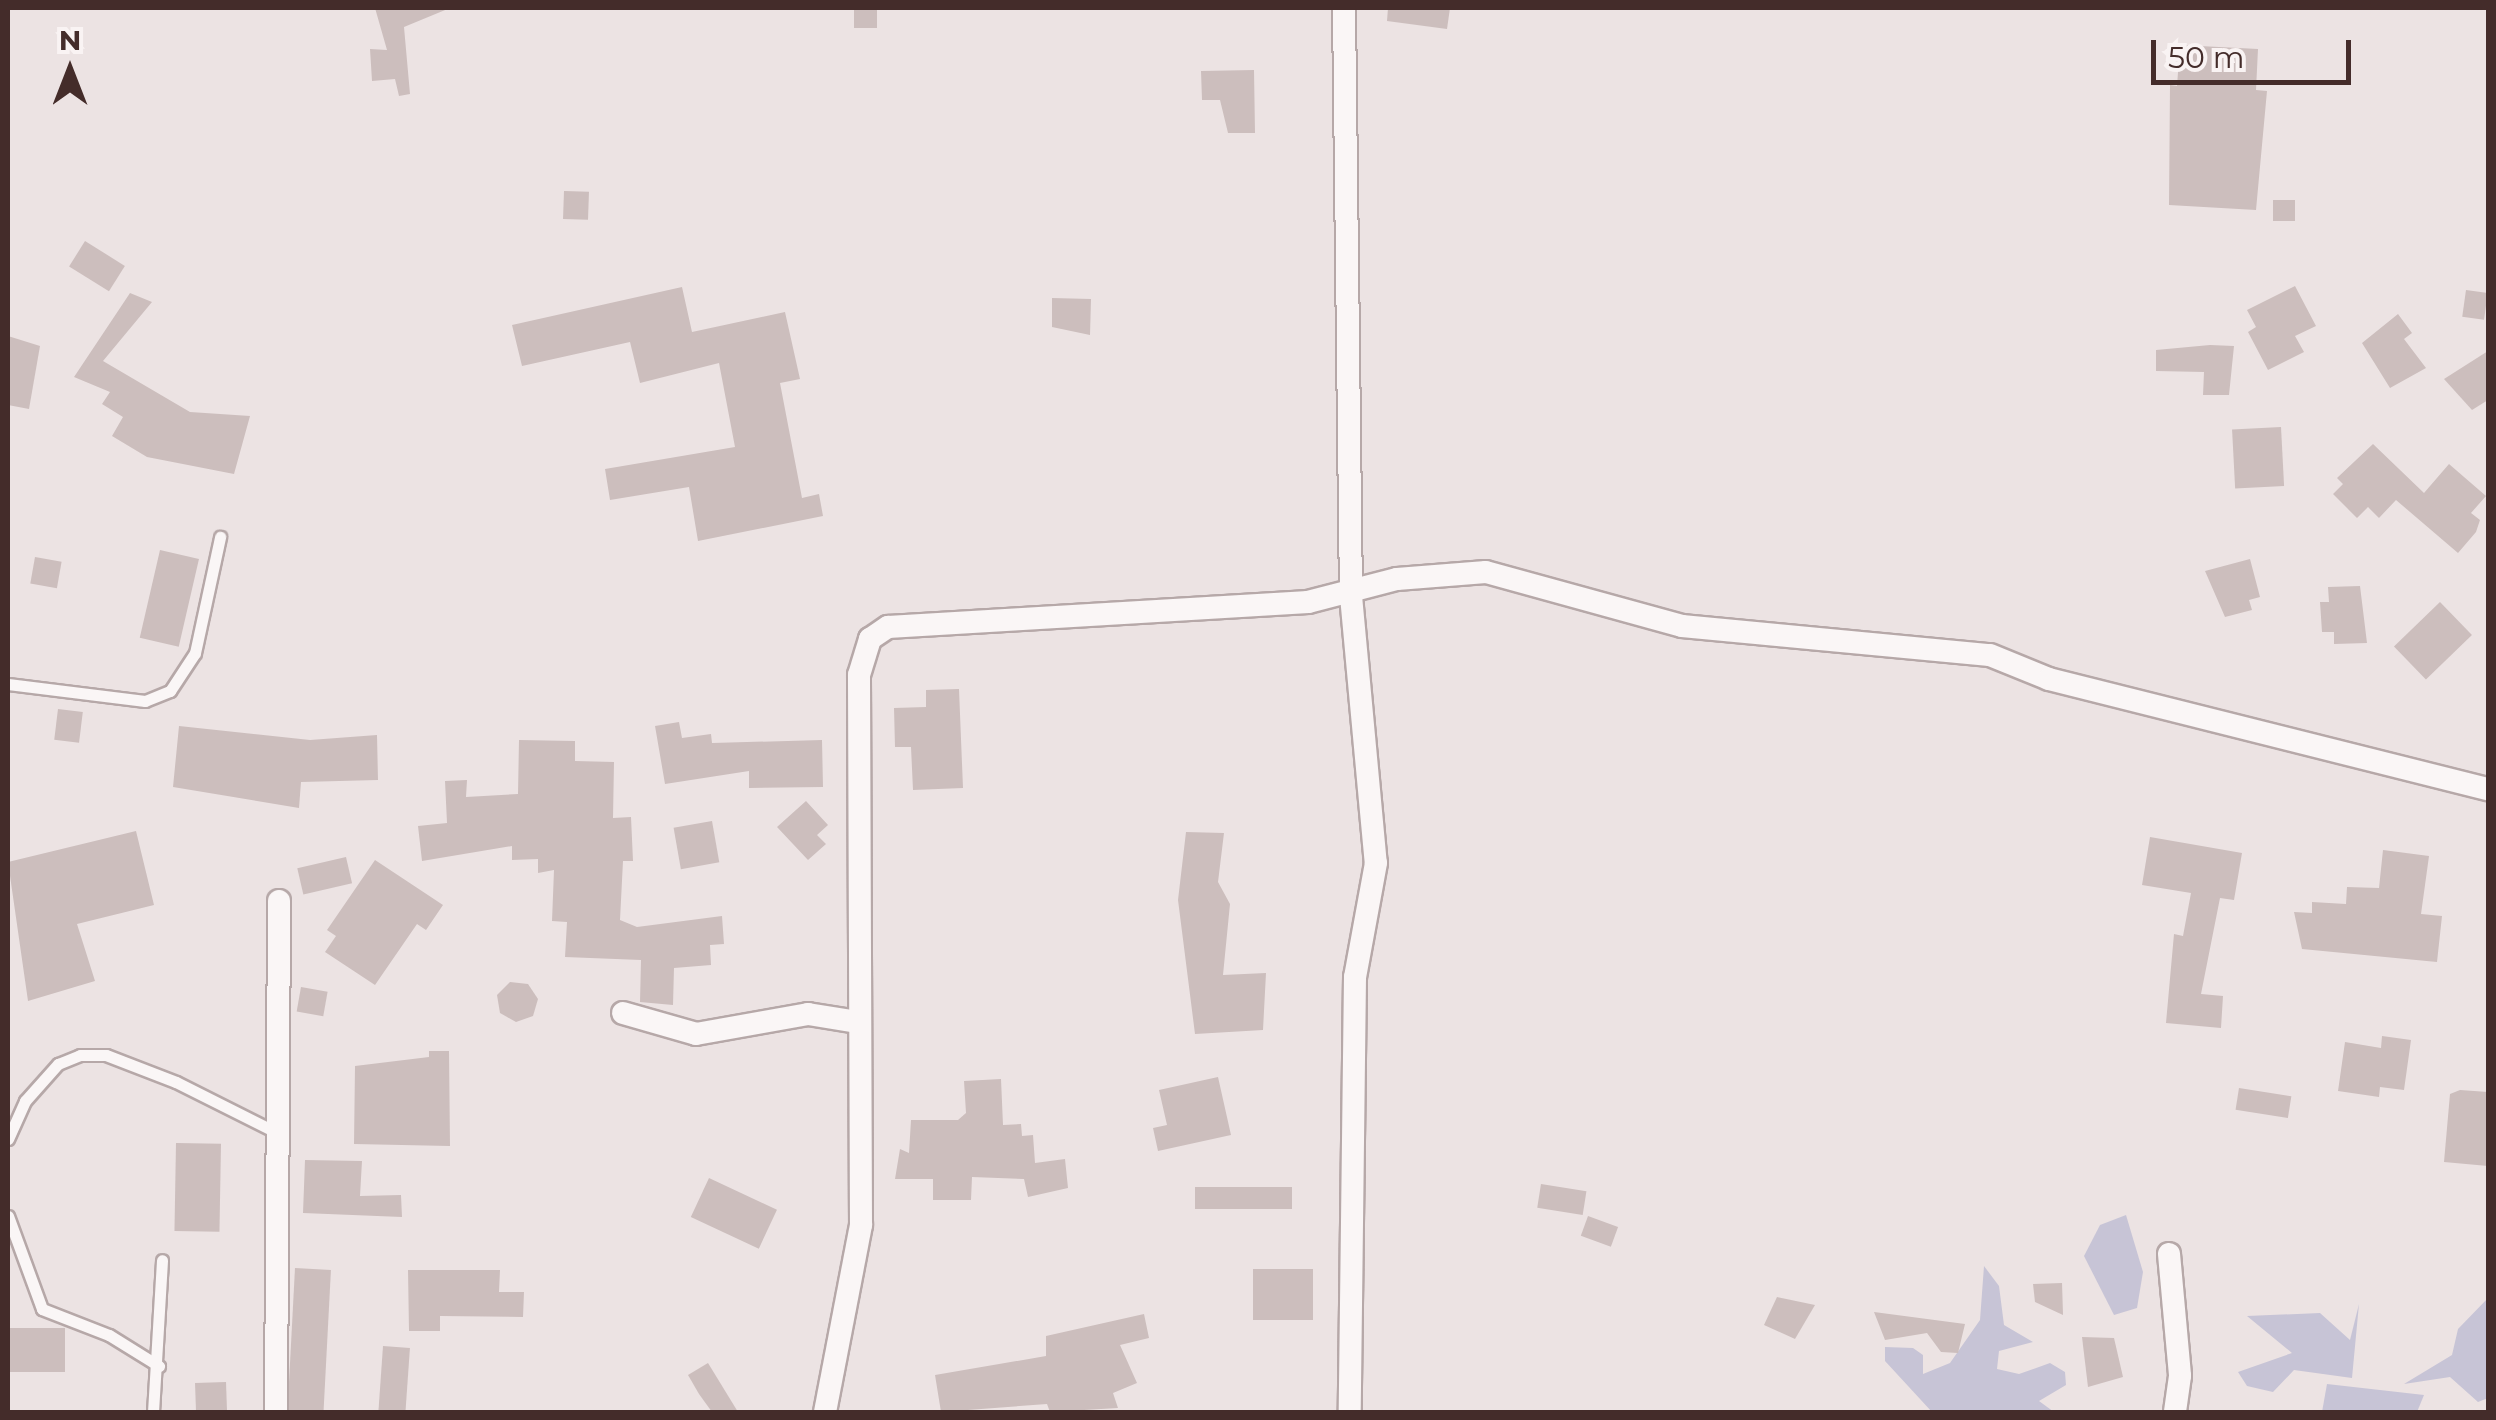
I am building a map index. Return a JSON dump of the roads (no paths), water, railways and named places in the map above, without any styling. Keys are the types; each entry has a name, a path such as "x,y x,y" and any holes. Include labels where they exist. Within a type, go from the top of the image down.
{"street":[{"path":"1344,8 1352,596 1376,863 1354,978 1350,1412"},
{"path":"825,1412 861,1225 858,1022 864,920 858,720 870,639 888,627 1352,596 1398,579 1486,572 1682,626 1990,655 2048,679 2488,789"},
{"path":"276,1412 279,901"},
{"path":"624,1014 696,1034 808,1014 858,1022"},
{"path":"2169,1254 2180,1376 2174,1412"}],"lane":[{"path":"8,684 145,700 170,691 195,652 220,537"},
{"path":"8,1140 25,1102 58,1064 80,1055 106,1055 176,1082 278,1133"},
{"path":"8,1216 42,1309 109,1335 159,1366"},
{"path":"153,1412 159,1366 162,1260"}]}
